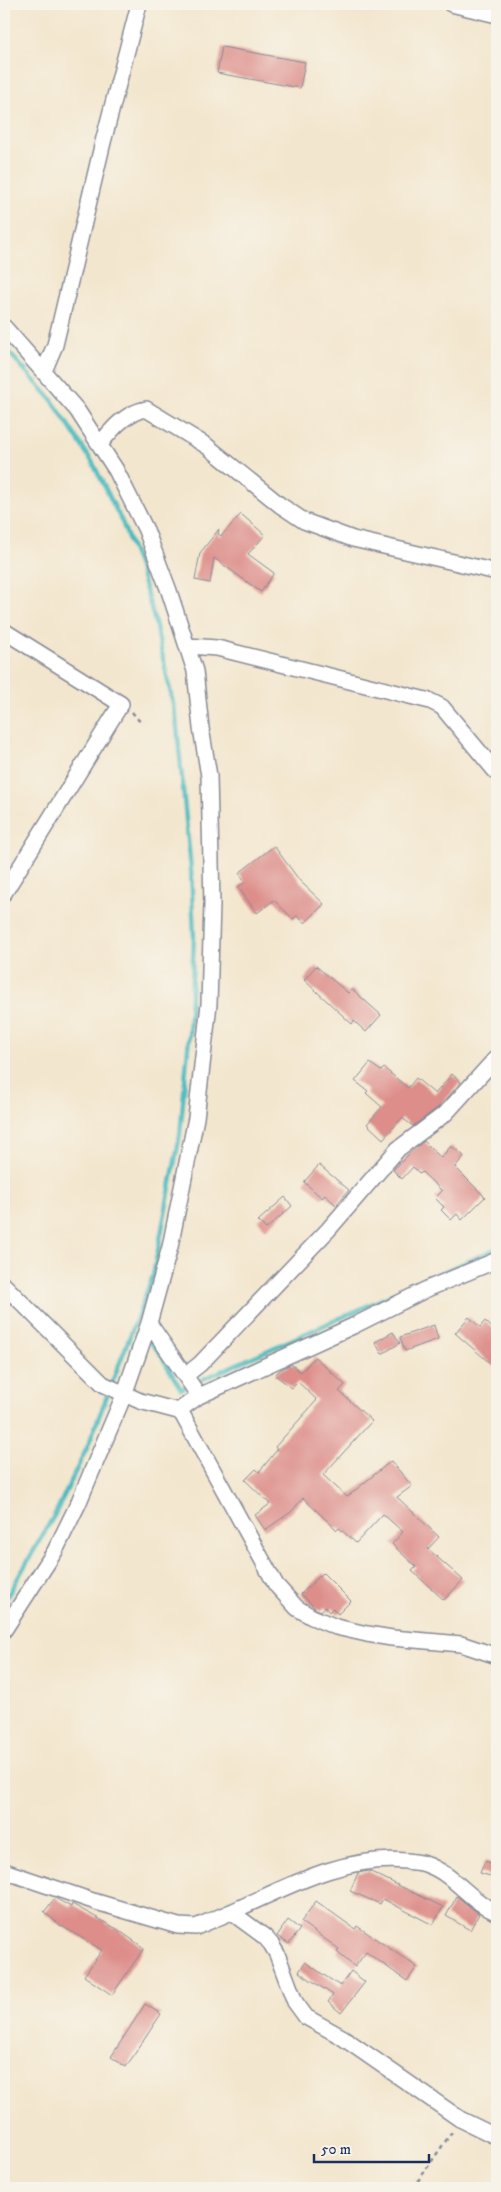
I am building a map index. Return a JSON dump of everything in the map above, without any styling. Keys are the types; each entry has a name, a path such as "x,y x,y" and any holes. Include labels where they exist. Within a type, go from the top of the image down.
{"street":[{"path":"44,371 55,345 103,142 139,4"},
{"path":"451,4 497,15"},
{"path":"4,327 77,410 116,470 146,530 188,646 195,671 201,728 209,776 212,904 209,1004 196,1118 170,1247 149,1323 78,1504 55,1552 4,1630"},
{"path":"100,444 117,424 140,410 146,409 207,446 280,505 304,521 353,539 497,572"},
{"path":"4,631 121,704 4,894"},
{"path":"188,646 217,648 430,701 442,707 497,773"},
{"path":"186,1375 200,1364 328,1230 398,1149 446,1114 497,1056"},
{"path":"178,1411 199,1396 353,1326 427,1289 497,1260"},
{"path":"4,1285 103,1384 120,1393 178,1411 186,1420 276,1585 297,1608 312,1617 336,1626 367,1634 461,1644 497,1656"},
{"path":"149,1323 199,1396"},
{"path":"4,1871 93,1901 178,1926 196,1927 325,1871 364,1862 394,1860 424,1863 437,1870 483,1906 497,1913"},
{"path":"231,1912 265,1937 271,1944 277,1954 295,2002 306,2017 342,2037 460,2119 497,2136"}],"path":[{"path":"413,2188 460,2119"}],"building":[{"path":"222,47 305,62 300,88 217,73"},
{"path":"241,514 265,535 248,554 274,573 261,592 214,558 210,583 195,580 200,553 219,529 218,534 221,536"},
{"path":"274,846 300,881 324,904 305,923 297,916 293,919 274,900 257,913 238,887 245,882 239,873"},
{"path":"316,966 348,993 352,989 381,1015 366,1032 354,1021 352,1024 304,980"},
{"path":"370,1063 381,1071 384,1068 408,1088 416,1078 435,1094 452,1074 461,1082 440,1106 413,1126 402,1118 383,1139 367,1124 382,1107 366,1093 368,1091 355,1081"},
{"path":"424,1141 441,1158 451,1146 464,1156 455,1167 485,1197 462,1220 457,1214 451,1220 441,1210 444,1207 435,1198 442,1191 422,1172 420,1174 413,1167 402,1179 393,1170"},
{"path":"319,1165 349,1190 336,1205 325,1195 322,1198 304,1182"},
{"path":"285,1197 292,1206 266,1229 258,1221"},
{"path":"469,1317 480,1327 485,1321 497,1332 497,1369 455,1333"},
{"path":"434,1325 438,1339 405,1351 400,1337"},
{"path":"393,1332 400,1343 382,1354 375,1342"},
{"path":"315,1357 345,1385 339,1391 372,1421 323,1475 347,1497 391,1461 412,1486 397,1497 439,1537 428,1549 463,1580 444,1600 412,1571 416,1567 392,1544 403,1532 383,1514 356,1543 339,1528 337,1530 303,1498 291,1512 265,1530 255,1515 270,1504 245,1480 256,1469 259,1472 277,1450 275,1447 317,1400 298,1382 292,1388 275,1375 291,1364 301,1372"},
{"path":"323,1573 351,1601 338,1614 333,1608 329,1612 325,1607 321,1611 316,1609 301,1594"},
{"path":"485,1861 497,1865 497,1878 480,1873"},
{"path":"369,1871 443,1907 433,1925 383,1899 380,1904 350,1891 358,1873"},
{"path":"457,1896 479,1914 470,1930 446,1916"},
{"path":"55,1898 71,1907 72,1904 117,1929 144,1948 112,1995 84,1976 102,1950 60,1925 44,1912"},
{"path":"316,1901 355,1929 357,1926 417,1967 407,1981 366,1952 355,1967 337,1952 339,1949 301,1922"},
{"path":"288,1920 300,1929 289,1944 277,1936"},
{"path":"305,1962 340,1986 351,1971 365,1982 341,2013 328,2002 333,1995 299,1972"},
{"path":"145,2004 161,2014 126,2067 111,2057"}],"waterway":[{"path":"4,347 52,400 93,463 122,522 140,570 155,622 176,717 191,870 194,938 189,1037 180,1135 153,1276 87,1448 55,1514 4,1602"},
{"path":"148,1339 159,1352 181,1389 497,1248"}]}
